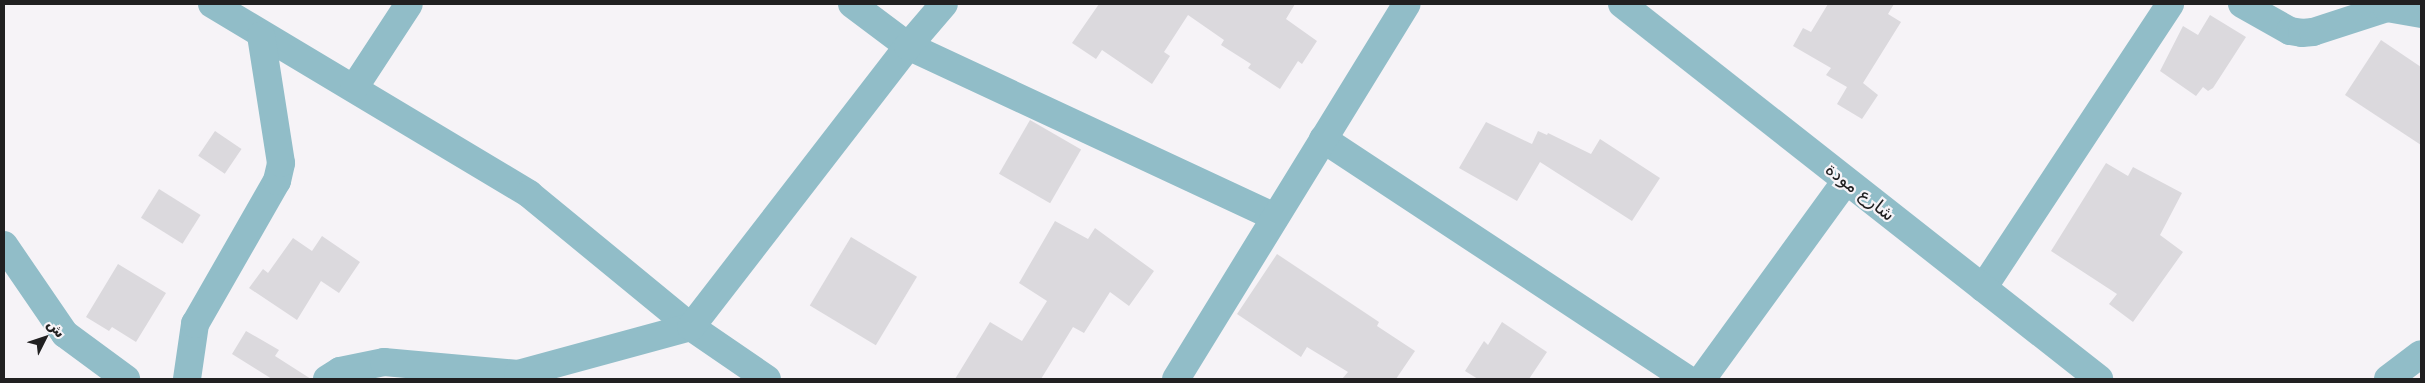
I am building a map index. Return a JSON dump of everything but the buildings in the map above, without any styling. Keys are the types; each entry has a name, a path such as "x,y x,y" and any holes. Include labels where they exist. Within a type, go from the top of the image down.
{"street":[{"path":"212,4 261,36 354,88 529,194 691,327 767,379"},
{"path":"354,88 409,4"},
{"path":"852,4 908,46 1275,217"},
{"path":"327,379 340,371 384,362 519,377 691,327 908,46 944,4"},
{"path":"1176,379 1407,4"},
{"name":"شارع مودة","path":"1622,4 2099,379"},
{"path":"1983,288 2170,4"},
{"path":"2242,4 2290,31 2302,33 2313,32 2387,8 2421,14"},
{"path":"187,379 195,324 277,181 280,163 261,36"},
{"path":"1323,139 1687,379"},
{"path":"1702,379 1846,181"},
{"path":"4,245 52,320 65,334 126,379"},
{"path":"2388,379 2421,354"}]}
